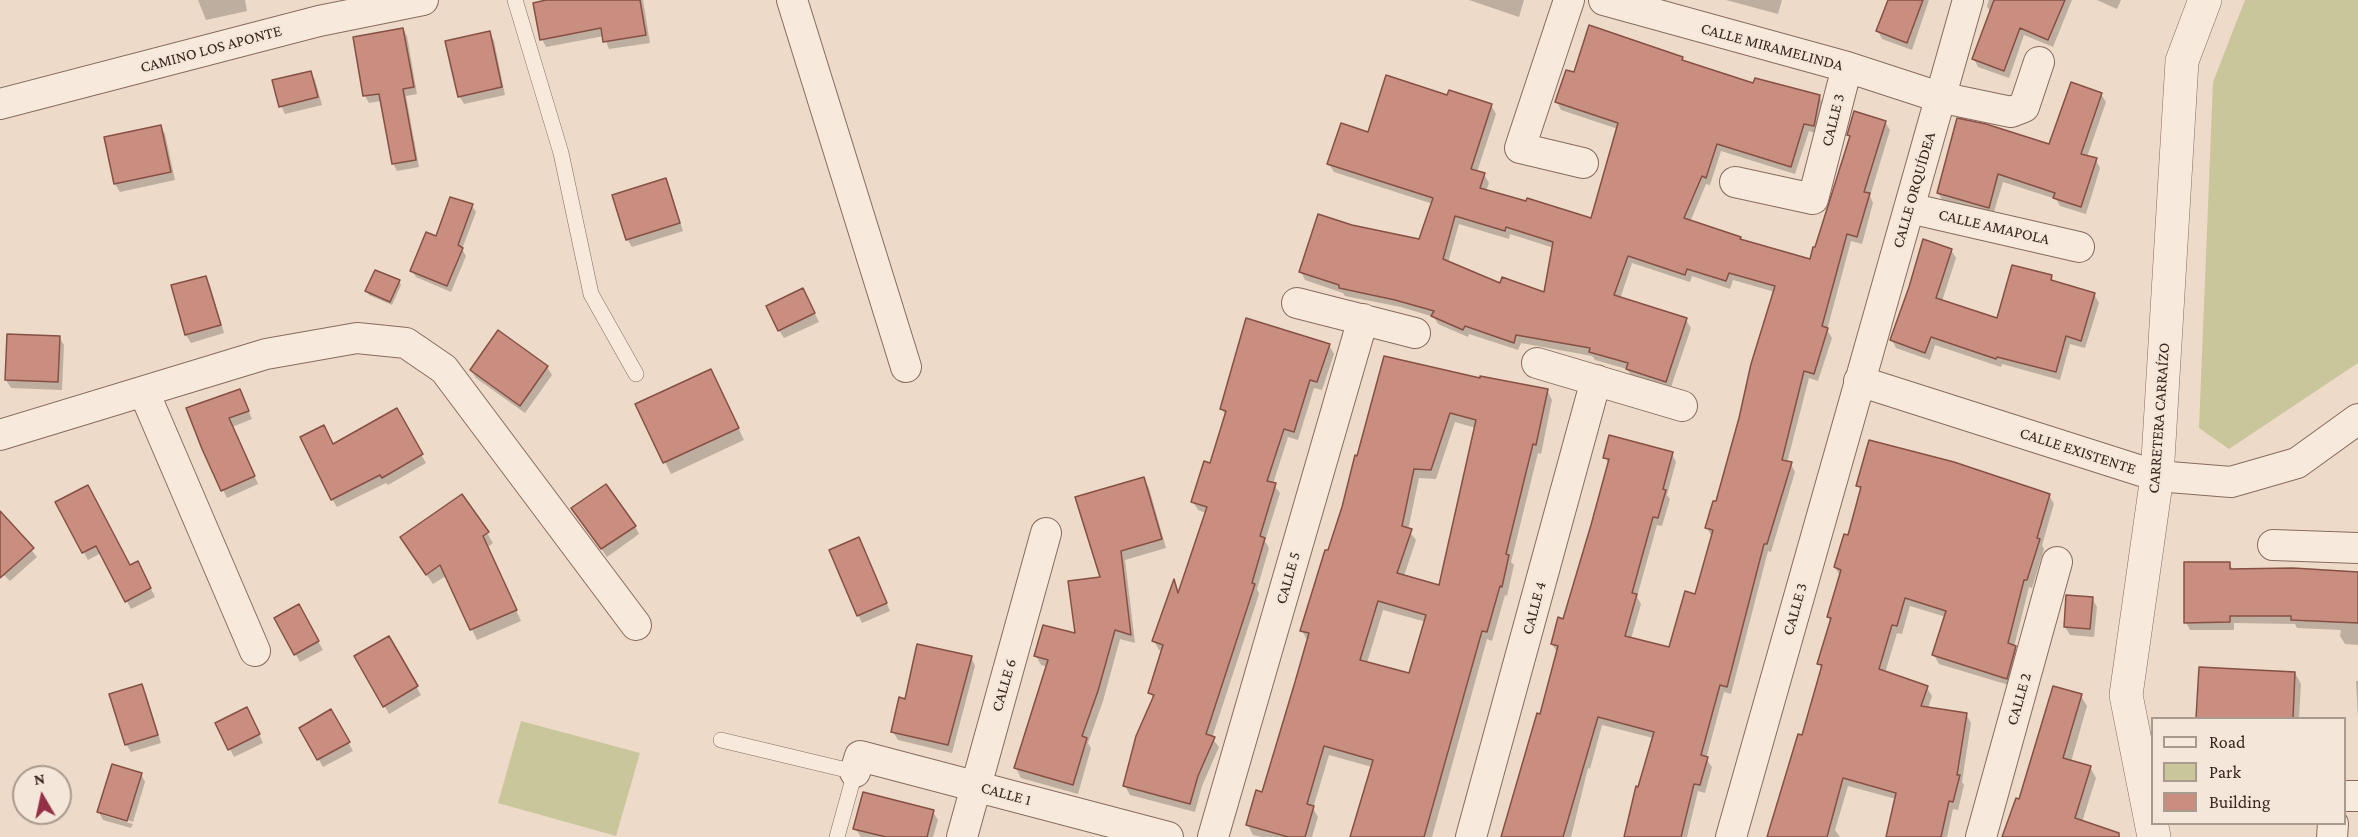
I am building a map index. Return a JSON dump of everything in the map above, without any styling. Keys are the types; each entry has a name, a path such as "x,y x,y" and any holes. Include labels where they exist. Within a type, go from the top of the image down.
{"street":[{"name":"CAMINO LOS APONTE","path":"0,104 319,21 423,0"},
{"path":"792,0 906,367"},
{"path":"1569,0 1520,148 1583,163"},
{"name":"CALLE MIRAMELINDA","path":"1604,0 1847,67 1939,96 2011,112 2024,106 2039,62"},
{"name":"CALLE ORQUÍDEA","path":"1859,381 1968,0"},
{"name":"CARRETERA CARRAÍZO","path":"2151,822 2126,695 2157,476 2182,61 2205,0"},
{"name":"CALLE 3","path":"1735,182 1813,199 1847,67"},
{"name":"CALLE AMAPOLA","path":"1909,208 2079,247"},
{"path":"1297,303 1415,333"},
{"name":"CALLE 5","path":"1213,837 1363,319"},
{"path":"0,435 266,354 357,338 406,343 444,369 636,625"},
{"path":"1537,363 1682,406"},
{"name":"CALLE 4","path":"1471,837 1596,380"},
{"name":"CALLE 3","path":"1731,837 1859,381"},
{"name":"CALLE EXISTENTE","path":"1859,381 2157,476 2231,482 2296,463 2358,419"},
{"path":"144,392 255,651"},
{"name":"CALLE 6","path":"962,837 1046,533"},
{"path":"2273,545 2358,548"},
{"name":"CALLE 2","path":"1981,837 2057,562"},
{"name":"CALLE 1","path":"855,772 860,756 1168,837"}],"lane":[{"path":"515,0 561,153 591,294 636,374"},
{"path":"721,740 855,772 837,837"}],"green space":[{"path":"2245,0 2358,0 2358,363 2229,449 2199,428 2213,82"},
{"path":"521,721 640,753 616,836 498,803"}],"building":[{"path":"546,0 640,0 646,35 603,42 601,28 540,40 533,3"},
{"path":"1888,0 1923,0 1907,43 1876,31"},
{"path":"1994,0 2065,0 2048,40 2020,28 2004,71 1972,59"},
{"path":"1589,25 1683,57 1682,60 1753,83 1755,78 1820,95 1814,126 1804,124 1791,167 1717,144 1706,178 1702,176 1684,218 1741,237 1740,239 1810,259 1850,136 1847,135 1854,111 1886,121 1864,192 1870,193 1857,237 1847,234 1822,326 1828,328 1814,374 1804,371 1782,460 1792,462 1767,544 1764,544 1727,687 1720,685 1701,755 1708,757 1700,785 1694,784 1681,837 1624,837 1636,786 1638,787 1654,732 1598,717 1563,837 1501,837 1537,713 1540,714 1558,646 1551,644 1558,617 1563,619 1609,459 1603,458 1609,435 1673,452 1658,518 1653,517 1632,593 1637,594 1625,636 1669,647 1685,591 1695,594 1713,530 1705,528 1713,501 1716,501 1751,364 1775,286 1729,273 1726,281 1687,269 1685,275 1628,256 1614,295 1687,318 1666,382 1626,369 1628,363 1589,352 1590,348 1516,335 1514,343 1465,326 1463,330 1431,316 1434,311 1339,288 1339,285 1299,272 1318,214 1352,225 1419,239 1433,198 1327,164 1341,123 1368,132 1386,75 1447,95 1449,90 1492,104 1471,169 1485,173 1480,188 1526,201 1527,198 1591,218 1618,123 1555,102 1566,70 1574,72","holes":["1455,216 1505,231 1506,227 1553,242 1544,292 1502,277 1500,283 1443,259"]},
{"path":"403,28 414,87 403,89 416,160 392,164 379,94 363,96 353,37"},
{"path":"490,31 502,87 458,97 445,41"},
{"path":"311,71 318,97 279,107 272,80"},
{"path":"2071,82 2102,93 2081,154 2097,158 2081,207 2053,198 2055,193 1998,174 1989,208 1937,193 1957,118 1986,124 2049,144"},
{"path":"161,125 171,172 114,184 104,137"},
{"path":"666,178 680,223 626,240 612,195"},
{"path":"450,197 473,204 458,245 463,248 447,286 410,271 426,232 436,236"},
{"path":"1923,239 1952,249 1936,298 1997,318 2012,265 2052,275 2051,280 2095,293 2081,341 2066,336 2056,372 1997,357 1996,359 1931,337 1925,353 1890,340"},
{"path":"375,270 400,280 390,302 365,291"},
{"path":"206,276 221,325 185,335 171,285"},
{"path":"803,288 815,313 778,331 766,306"},
{"path":"1246,318 1330,344 1317,382 1310,380 1294,432 1284,429 1267,481 1276,483 1260,536 1265,538 1252,583 1255,584 1206,734 1215,737 1198,776 1190,804 1123,786 1136,736 1154,695 1148,693 1163,645 1152,641 1174,579 1178,593 1207,507 1191,502 1204,461 1210,463 1226,411 1220,409"},
{"path":"498,330 548,366 520,406 470,370"},
{"path":"7,334 60,336 58,382 5,380"},
{"path":"1384,356 1480,378 1480,376 1548,389 1536,445 1533,444 1506,554 1509,555 1502,587 1500,586 1487,632 1482,631 1424,837 1350,837 1373,760 1324,746 1307,804 1314,806 1305,837 1288,837 1246,825 1256,790 1262,792 1309,633 1300,631 1325,550 1328,550 1342,507 1355,455 1357,456","holes":["1450,413 1476,420 1439,585 1397,573 1412,529 1402,526 1414,469 1431,470","1378,601 1426,615 1409,673 1360,660"]},
{"path":"711,369 739,428 663,463 635,404"},
{"path":"240,389 249,411 229,418 255,476 221,491 186,408"},
{"path":"397,408 423,454 382,478 380,475 331,500 300,437 324,425 333,444"},
{"path":"1869,440 1954,462 2050,494 2037,538 2040,539 2027,580 2024,580 2008,643 2016,646 2007,679 1932,655 1946,611 1905,598 1897,626 1892,625 1879,669 1928,686 1921,706 1967,713 1957,775 1960,775 1953,802 1949,801 1941,837 1886,837 1896,793 1843,778 1827,837 1767,837 1798,734 1802,735 1822,665 1817,664 1831,618 1827,617 1841,570 1834,567 1844,534 1848,535 1861,487 1856,486"},
{"path":"1144,477 1162,539 1121,551 1131,635 1115,630 1098,691 1082,736 1087,738 1073,785 1014,768 1048,660 1034,656 1043,625 1075,633 1068,581 1100,577 1075,497"},
{"path":"606,484 636,526 601,549 571,508"},
{"path":"88,485 130,565 138,561 151,588 125,602 96,546 82,553 55,502"},
{"path":"462,494 489,532 483,536 517,610 470,630 440,565 426,575 400,537"},
{"path":"0,511 34,548 0,578"},
{"path":"859,537 887,603 857,616 829,550"},
{"path":"2184,562 2230,562 2230,569 2293,568 2358,572 2358,623 2291,620 2291,616 2230,616 2230,622 2184,623"},
{"path":"2066,595 2093,597 2090,629 2064,627"},
{"path":"299,604 319,641 294,655 274,618"},
{"path":"389,636 418,686 383,707 354,656"},
{"path":"917,644 972,656 948,745 891,732 899,697 905,699"},
{"path":"2199,667 2295,672 2293,717 2196,717"},
{"path":"142,684 158,735 125,745 109,694"},
{"path":"2053,686 2082,694 2063,758 2091,766 2075,818 2119,833 2119,837 2002,837 2016,798 2019,799"},
{"path":"247,707 260,734 228,750 215,723"},
{"path":"331,709 350,742 317,760 299,728"},
{"path":"112,764 142,773 127,821 97,812"},
{"path":"863,792 934,810 927,837 886,837 853,829"}]}
